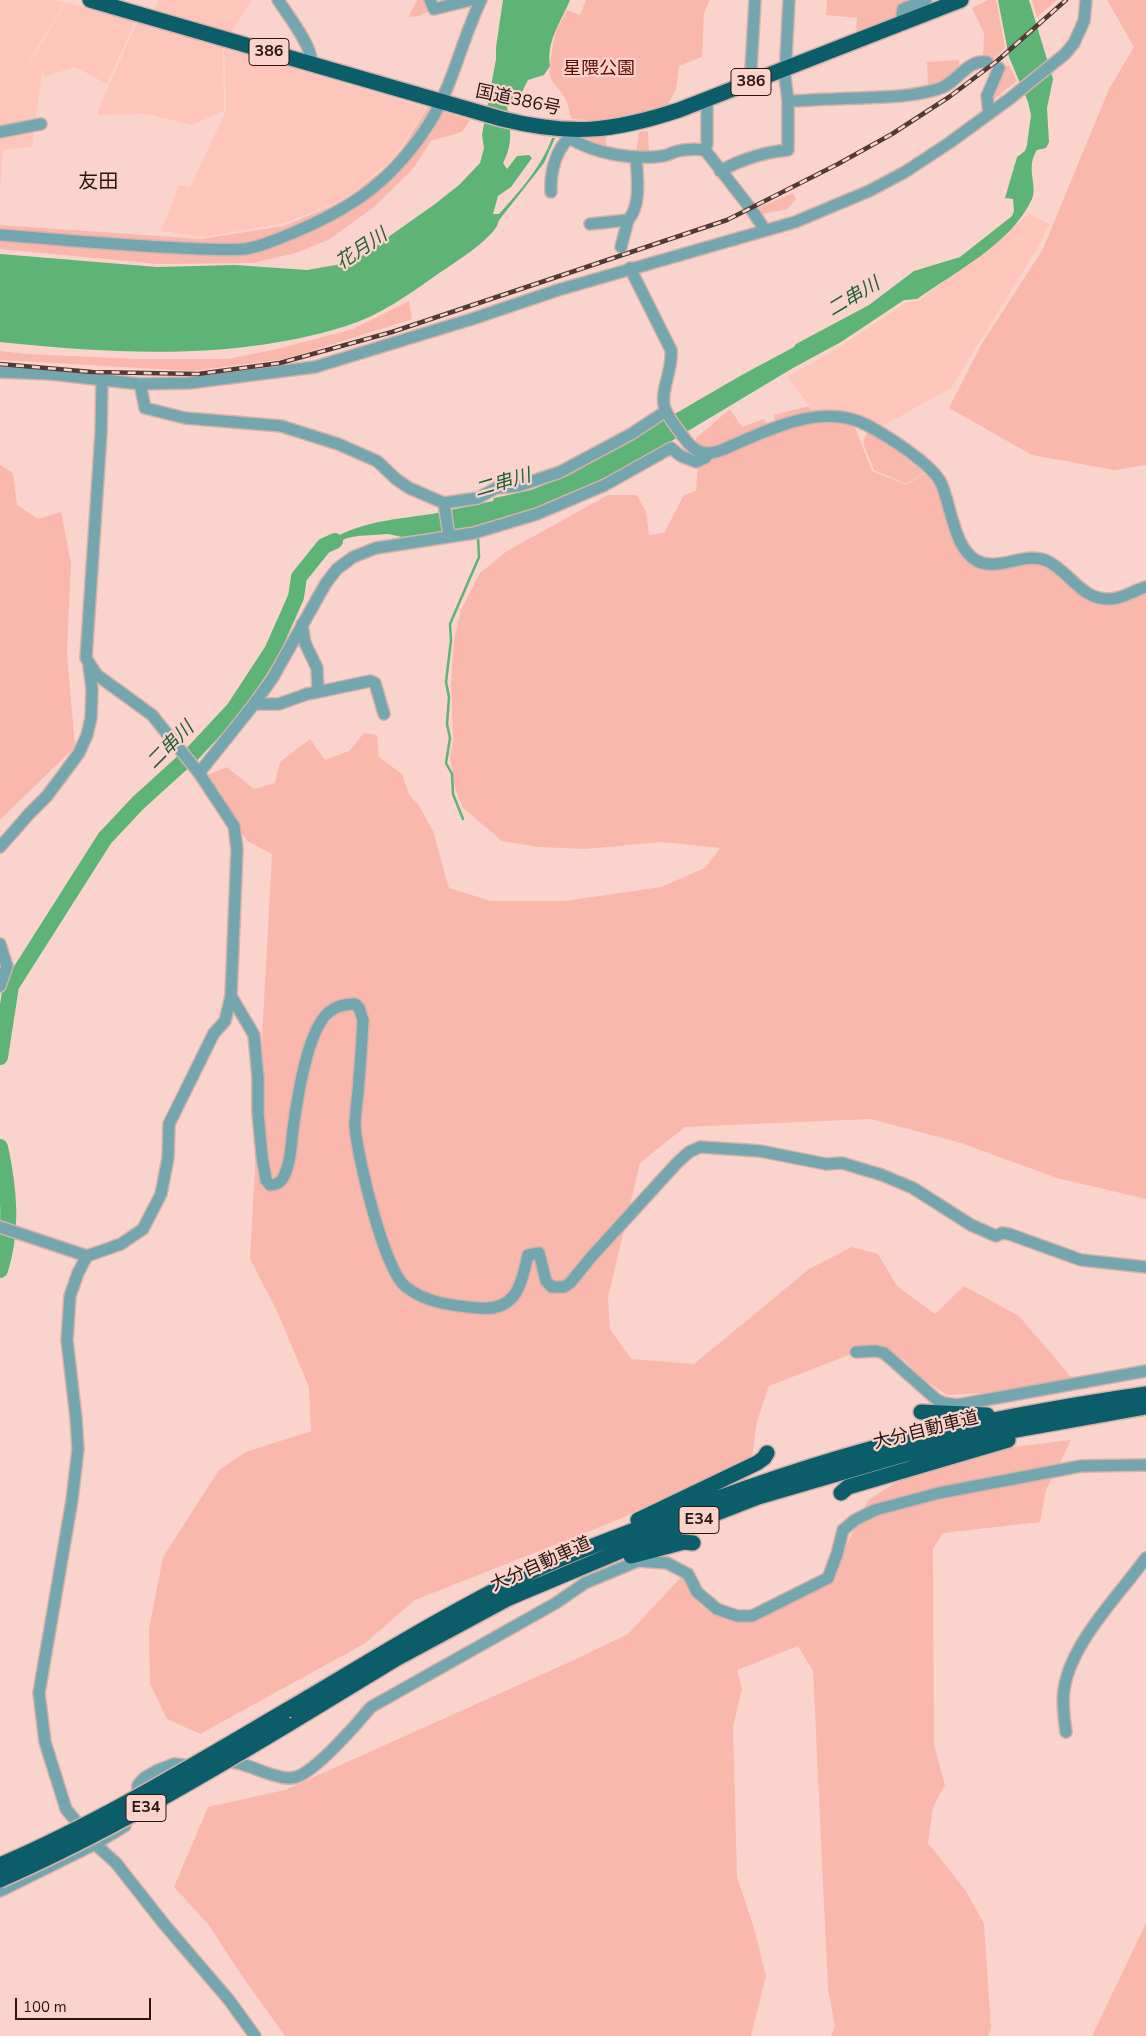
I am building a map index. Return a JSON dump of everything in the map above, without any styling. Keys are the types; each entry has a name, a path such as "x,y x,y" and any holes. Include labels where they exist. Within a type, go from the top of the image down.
{"highway":[{"name":"国道386号","path":"90,0 114,3 312,65 444,103 568,134 640,123 707,99 955,2"},
{"name":"大分自動車道","path":"0,1865 39,1848 108,1812 509,1598 634,1545 758,1497 902,1454 993,1434 1146,1394"},
{"name":"大分自動車道","path":"2,1887 45,1860 107,1830 446,1616 559,1560 725,1495 828,1461 899,1441 989,1421 1091,1409 1146,1407"},
{"path":"921,1412 982,1415 1091,1409"},
{"path":"841,1493 848,1487 1091,1409"},
{"path":"559,1560 663,1506 757,1463 767,1453"},
{"path":"509,1598 643,1551 684,1542 692,1544"}],"street":[{"path":"278,0 308,48 313,59 312,65"},
{"path":"430,0 434,9 471,0"},
{"path":"0,235 201,249 247,249 326,219 358,199 389,175 407,154 444,103 472,19 481,0"},
{"path":"751,69 755,0"},
{"path":"720,170 772,151 788,150 788,101 785,69 789,0"},
{"path":"905,22 902,14 903,9 926,0"},
{"path":"0,372 51,374 140,384 228,380 315,367 630,268 795,222 869,191 905,172 1008,100 1065,54 1074,43 1084,21 1086,0"},
{"path":"788,101 899,96 926,92 945,87 979,61 987,62"},
{"path":"989,114 987,96 999,68"},
{"path":"707,99 705,150 765,230"},
{"path":"0,132 41,124"},
{"path":"551,192 550,178 562,144 568,134 592,150 636,157 666,156 683,150 705,150"},
{"path":"621,248 628,220 632,216 637,197 636,157"},
{"path":"590,224 628,220"},
{"path":"630,268 671,350 672,362 664,392 666,412 686,440 697,450 709,453 721,450 790,422 834,416 856,421 880,433 920,459 940,482 958,537 966,552 977,561 991,564 1026,558 1041,558 1055,565 1078,588 1094,596 1110,599 1121,597 1146,587"},
{"path":"0,1227 87,1256 121,1244 143,1229 161,1194 168,1158 169,1124 214,1033 225,1021 231,996 237,849 234,826 199,773 152,715 97,675 86,658 101,433 102,381"},
{"path":"140,384 145,408 185,418 281,426 338,444 377,462 409,488 444,503 478,498 496,488 518,486 560,472 631,434 666,412"},
{"path":"199,773 272,679 326,583 338,569 353,557 376,548 474,532 537,514 605,485 671,448 681,456 696,462 705,458 709,453"},
{"path":"444,503 449,536"},
{"path":"302,624 305,643 317,668 318,692"},
{"path":"0,847 28,814 47,796 80,753 91,718 92,689 89,665"},
{"path":"254,704 279,704 307,694 370,681 375,682 384,714"},
{"path":"0,944 7,966 0,986"},
{"path":"231,996 254,1035 260,1138 266,1180 270,1185 276,1184 283,1178 288,1161 300,1082 312,1042 320,1025 329,1012 340,1006 355,1004 359,1008 363,1020 355,1126 366,1187 379,1233 395,1274 404,1286 419,1296 455,1306 486,1309 499,1307 514,1296 519,1289 528,1255 535,1253 539,1253 546,1281 552,1287 564,1287 570,1283 677,1163 689,1152 700,1147 760,1151 826,1164 842,1163 882,1175 913,1188 971,1225 996,1236 1002,1232 1080,1260 1146,1267"},
{"path":"87,1256 78,1273 70,1296 67,1340 78,1449 72,1500 39,1693 45,1742 66,1809 95,1844 116,1863 164,1924 229,2000 255,2036"},
{"path":"856,1352 876,1351 884,1353 937,1400 957,1405 1146,1371"},
{"path":"2,1887 95,1844 129,1824 136,1810 138,1785 144,1778 156,1771 174,1764 199,1767 224,1762 250,1766 274,1776 287,1778 304,1774 350,1733 371,1707 556,1603 586,1583 638,1561 668,1563 688,1574 697,1592 717,1609 737,1616 752,1616 828,1578 843,1530 855,1520 875,1510 940,1493 1081,1466 1146,1465"},
{"path":"1066,1732 1063,1708 1064,1689 1071,1667 1091,1629 1146,1558"}],"shaded area":[{"path":"0,0 56,0 65,2 28,63 42,74 32,147 3,150 0,194"},
{"path":"158,0 252,0 231,33 154,11"},
{"path":"503,0 570,0 552,40 549,57 550,66 544,75 528,80 520,96 507,107 510,143 503,163 507,169 517,156 529,155 532,158 511,187 498,196 493,214 499,214 522,188 542,159 552,138 555,138 544,163 499,220 497,226 486,239 469,253 382,311 346,326 304,337 218,350 174,352 87,349 0,342 0,254 157,267 235,265 307,270 353,262 435,204 459,185 480,163 484,148 482,135 496,59"},
{"path":"998,0 1029,0 1053,79 1047,108 1049,142 1046,148 1037,150 1032,163 1034,188 1032,199 1023,215 997,243 917,299 904,300 841,342 793,368 608,479 526,513 475,527 402,537 388,534 347,538 321,555 317,550 343,533 357,528 493,501 494,498 531,490 573,473 740,376 794,347 796,344 869,305 914,271 960,257 1012,216 1014,211 1013,199 1005,198 1017,157 1025,151 1027,145 1031,115 1028,102 1009,57"},
{"path":"66,2 135,21 107,84 75,67 46,76 29,64"},
{"path":"137,22 223,47 224,111 192,125 145,114 98,115 98,110"},
{"path":"224,48 426,108 393,159 343,200 285,223 204,237 161,231 179,185 190,187 226,111"},
{"path":"1029,214 1050,224 1039,246 951,388 881,427 815,413 787,377 840,347 904,304 920,300"}],"green space":[{"path":"417,0 427,0 431,10 419,16 408,17"},
{"name":"星隈公園","path":"586,0 710,0 704,13 702,57 679,66 676,89 668,104 644,112 598,121 572,119 565,98 550,77 550,61 556,31 567,10 580,15"},
{"path":"827,0 917,0 898,16 856,33 857,18 826,15"},
{"path":"988,0 996,0 1005,48 986,67 983,58 984,33 972,8"},
{"path":"1032,0 1057,0 1037,17"},
{"path":"1107,0 1146,0 1146,465 1114,470 1032,455 949,408 981,345 1043,249 1109,89 1134,47"},
{"path":"959,60 960,72 928,90 927,62"},
{"path":"1009,65 1017,81 990,102 1002,68"},
{"path":"428,107 470,120 462,132 431,141 413,169 373,208 328,240 296,253 253,263 158,264 0,249 0,225 201,239 284,226 343,201 394,161"},
{"path":"648,131 649,154 636,154 639,132"},
{"path":"606,136 606,150 576,138"},
{"path":"793,193 796,199 787,209 759,215 755,209"},
{"path":"409,301 412,319 286,359 192,371 0,360 0,351 138,359 228,359 282,348 353,329"},
{"path":"809,406 813,412 776,423 774,415"},
{"path":"730,409 742,427 764,419 768,427 722,444 704,446 696,444 696,438"},
{"path":"832,420 854,425 872,471 907,485 924,473 937,485 964,560 988,568 1028,562 1052,570 1087,599 1110,606 1146,594 1146,1199 1057,1178 961,1143 871,1119 685,1127 640,1163 608,1297 610,1329 631,1359 694,1364 809,1269 852,1247 878,1254 897,1286 935,1314 964,1286 1019,1316 1072,1378 1006,1392 947,1395 923,1379 904,1360 872,1346 769,1386 757,1421 752,1457 615,1521 415,1600 364,1644 200,1734 167,1719 150,1684 149,1629 163,1557 219,1470 246,1452 311,1431 309,1387 276,1309 250,1259 272,854 247,841 207,775 227,767 254,789 275,783 280,762 310,739 325,760 349,751 364,733 377,735 379,757 402,774 409,795 418,804 433,831 449,888 491,901 564,901 661,887 705,868 720,848 662,842 585,849 539,847 502,841 463,808 455,788 450,758 453,740 451,683 454,640 461,610 480,573 507,551 608,495 637,495 646,512 649,535 664,533 684,495 696,491 698,465 781,429"},
{"path":"867,432 881,439 924,472 907,484 874,470 863,443"},
{"path":"0,465 13,473 17,505 38,519 61,512 71,563 67,653 75,747 0,820"},
{"path":"1071,1440 1046,1490 1040,1522 943,1533 933,1549 934,1745 945,1785 933,1807 928,1843 966,1891 984,1924 991,2028 988,2036 831,2036 835,2027 828,1989 813,1671 798,1646 737,1670 742,1689 733,1727 737,1877 754,1928 766,1976 751,2036 285,2036 208,1924 174,1887 208,1807 285,1790 628,1634 681,1577 701,1606 744,1622 828,1584 868,1500 895,1483 981,1451"},
{"path":"1146,1923 1146,2036 1092,2036"}],"waterway":[{"path":"463,819 453,794 452,774 446,763 450,738 447,724 449,697 446,682 451,640 450,624 479,557 478,537"},
{"name":"二串川","path":"0,1057 11,986 105,838 138,803 193,753 234,709 272,651 296,597 299,577 324,546 335,541"},
{"name":"二串川","path":"0,1147 6,1178 8,1209 7,1239 0,1270"}],"railway":[{"path":"0,364 92,372 198,374 280,363 392,332 727,220 838,164 892,134 949,97 997,61 1066,0"}],"district":[{"name":"友田","path":"98,183"}],"water label":[{"name":"花月川","path":"362,250"}]}
